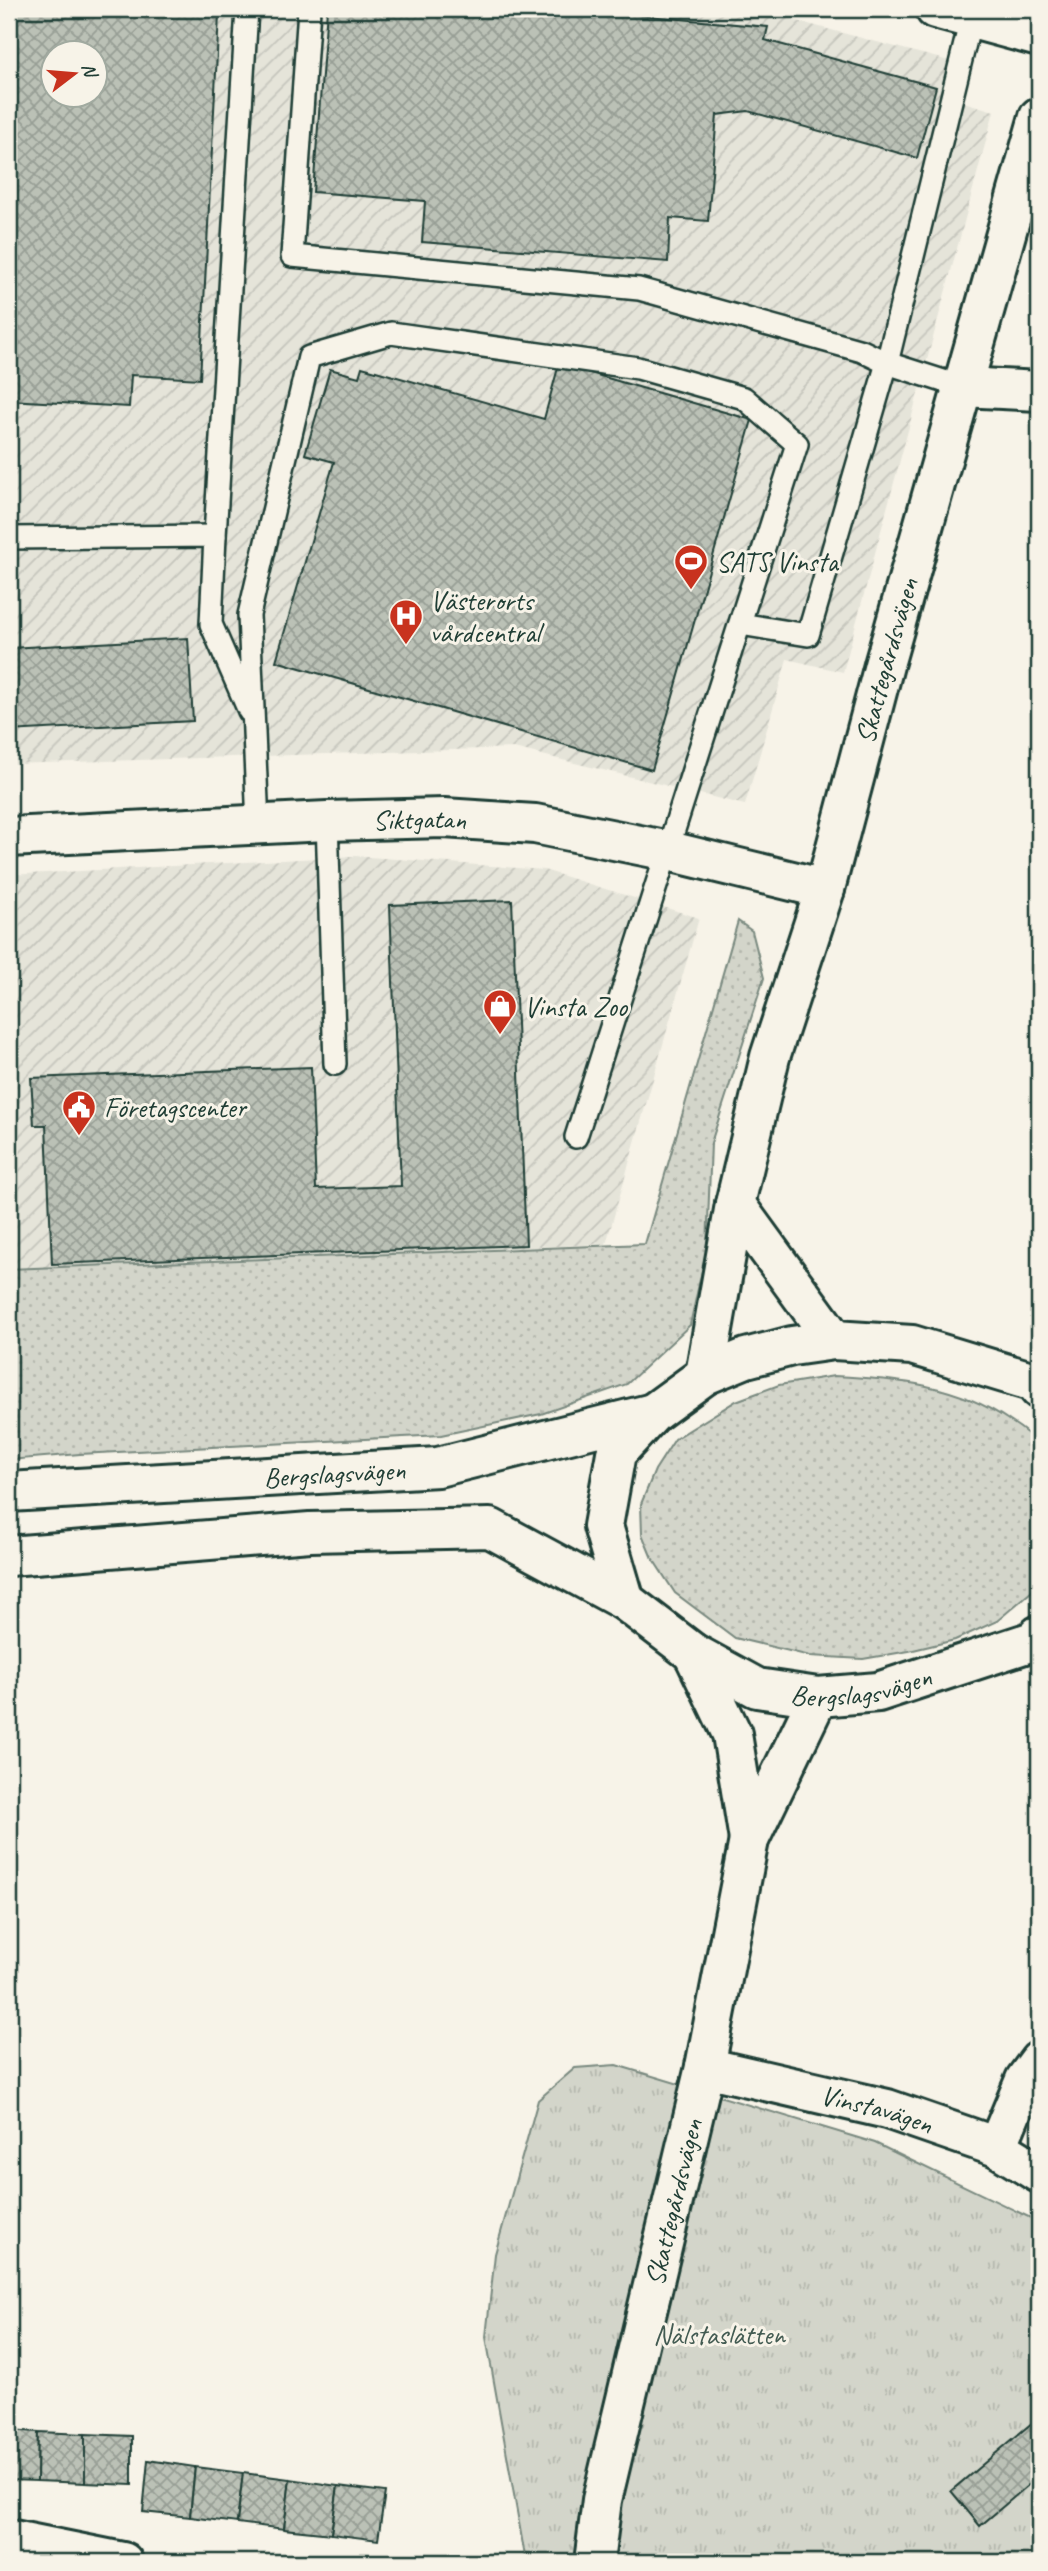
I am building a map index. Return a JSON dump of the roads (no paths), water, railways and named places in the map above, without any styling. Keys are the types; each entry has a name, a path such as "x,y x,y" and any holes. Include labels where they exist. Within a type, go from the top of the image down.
{"street":[{"path":"935,9 1039,37"},
{"name":"Skattegårdsvägen","path":"705,1375 735,1204 770,1057 825,889 874,704 1039,117"},
{"path":"962,387 1039,391"},
{"name":"Siktgatan","path":"9,837 327,821 444,818 535,824 669,850 825,889"},
{"path":"735,1204 834,1339"},
{"name":"Bergslagsvägen","path":"625,1601 603,1526 616,1453 653,1413 705,1375 746,1358 834,1339 912,1345 1034,1382 1039,1389"},
{"name":"Bergslagsvägen","path":"9,1492 438,1467 653,1413"},
{"name":"Bergslagsvägen","path":"9,1556 310,1532 490,1528 625,1601 692,1653 757,1688 818,1697 878,1692 1037,1638"},
{"name":"Skattegårdsvägen","path":"692,1653 732,1734 749,1840"},
{"name":"Skattegårdsvägen","path":"594,2562 602,2500 705,2067 749,1840 818,1697"},
{"path":"997,2147 1025,2080 1039,2061"},
{"name":"Vinstavägen","path":"705,2067 887,2109 997,2147 1039,2173"},
{"path":"9,2539 123,2562"}],"lane":[{"path":"247,9 211,624 254,723"},
{"path":"309,9 292,256 639,289 862,351 887,363 962,387"},
{"path":"740,624 808,635 887,363 971,19"},
{"path":"258,825 249,615 309,357 391,333 638,368 744,398 797,444 576,1137"},
{"path":"9,538 215,536"},
{"path":"327,821 335,1064"}],"place":[{"name":"SATS Vinsta","path":"691,591"},
{"name":"Västerorts vårdcentral","path":"406,646"},
{"name":"Vinsta Zoo","path":"500,1036"},
{"name":"Företagscenter","path":"79,1137"}],"park label":[{"name":"Nälstaslätten","path":"719,2334"}]}
